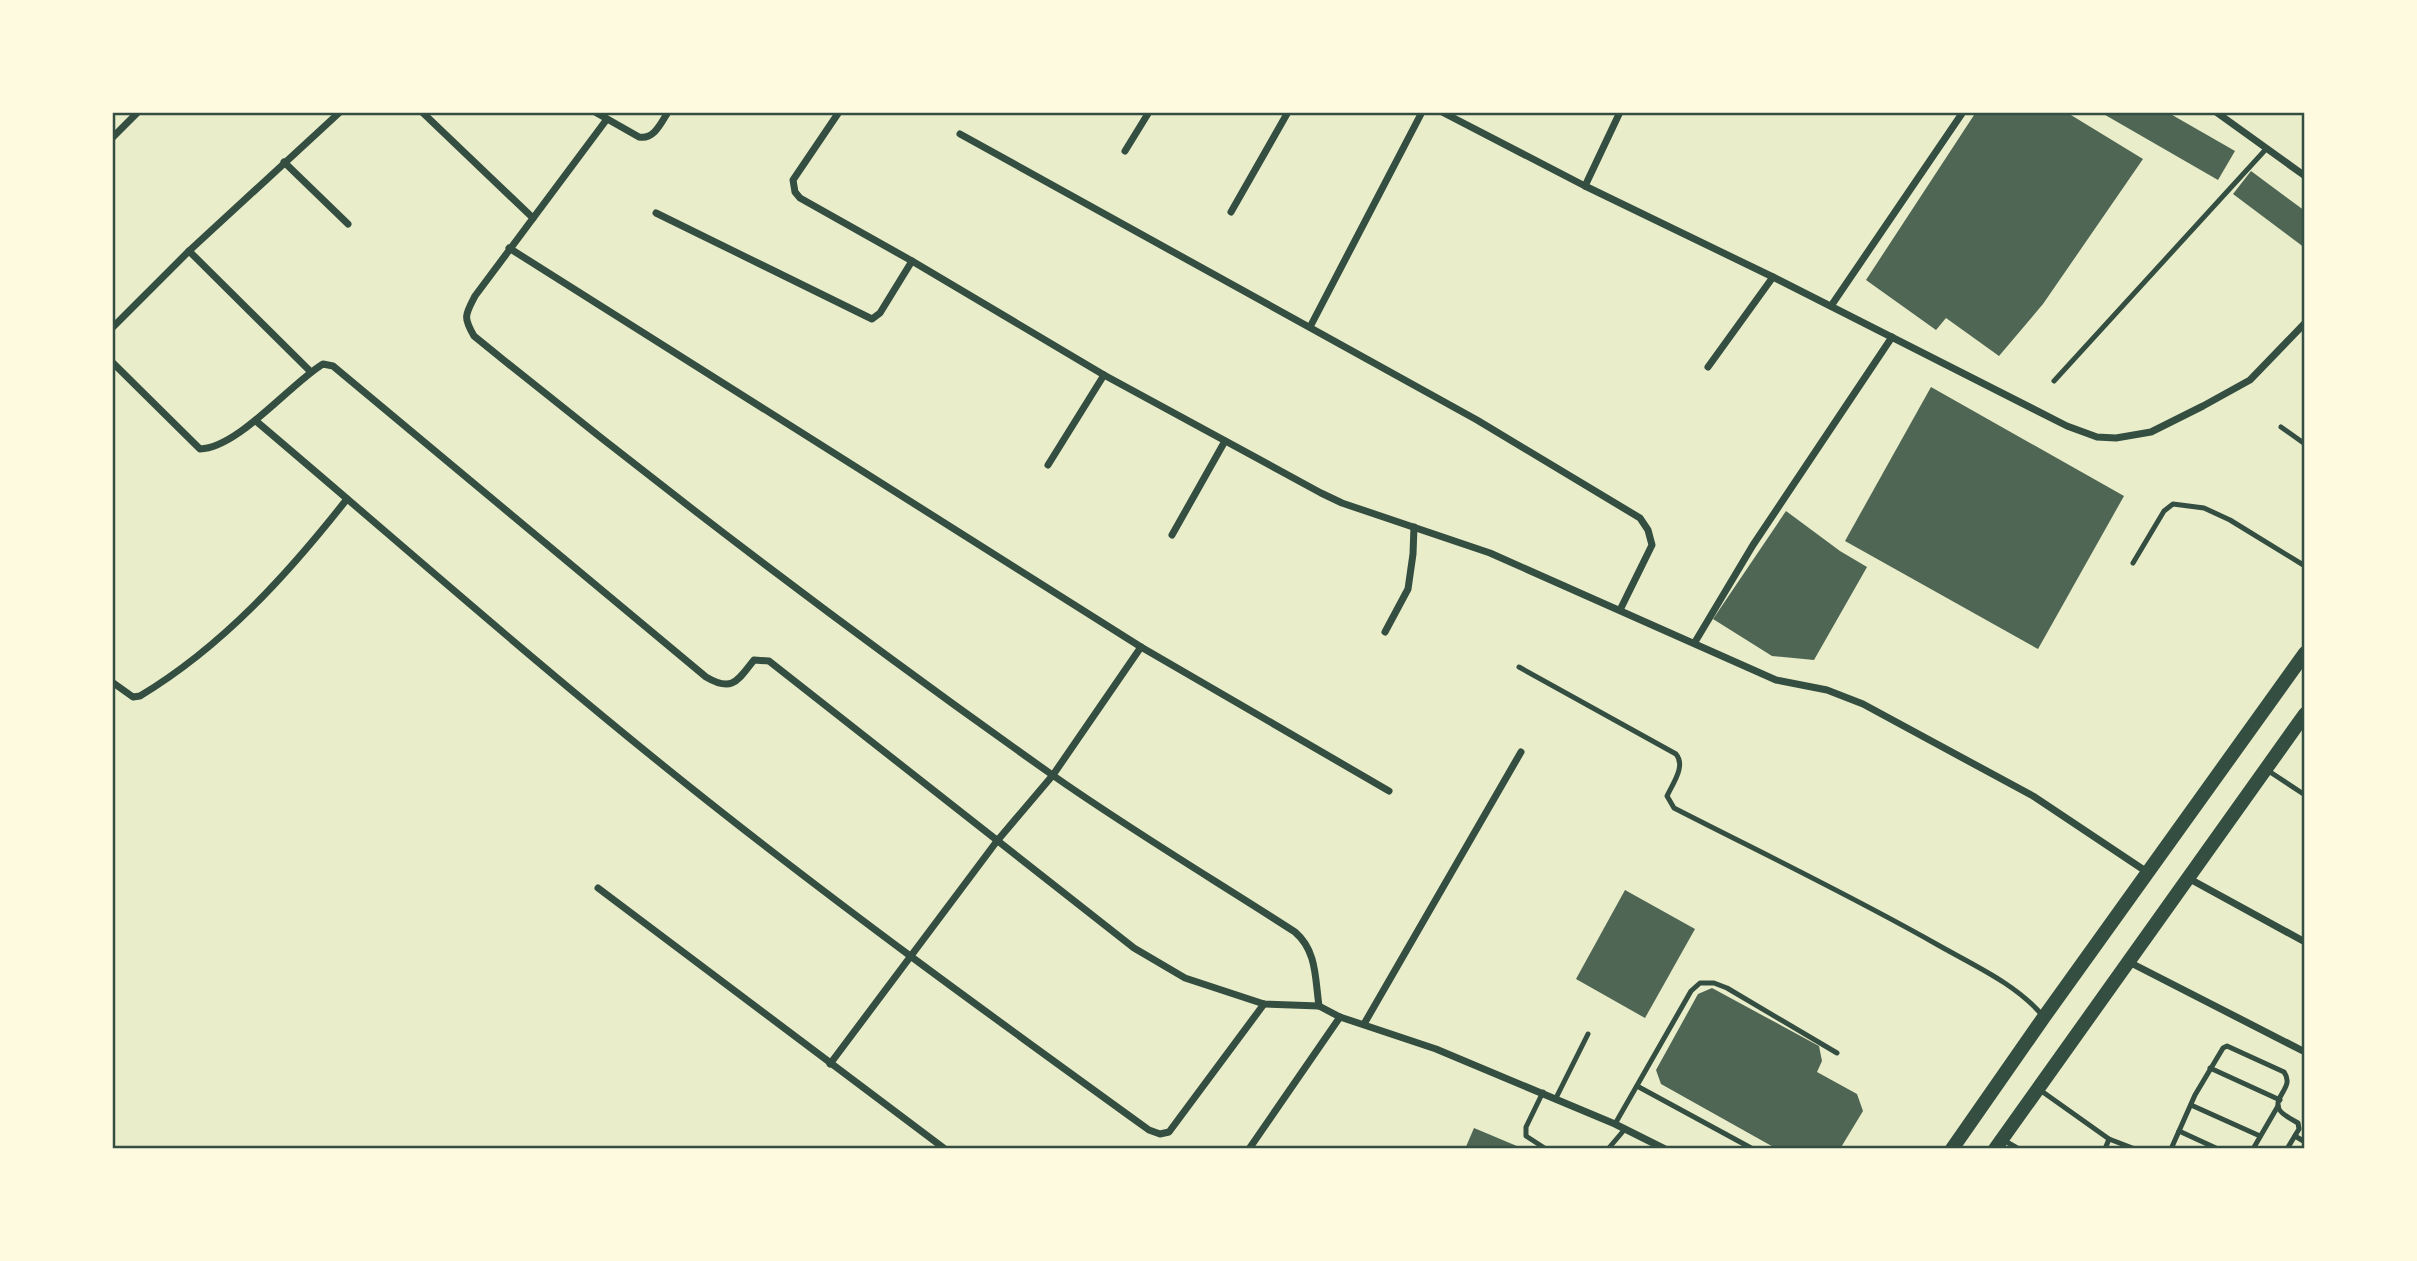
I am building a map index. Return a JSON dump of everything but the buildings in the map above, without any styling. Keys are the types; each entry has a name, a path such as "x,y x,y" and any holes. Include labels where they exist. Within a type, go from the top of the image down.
{"main road":[{"path":"1952,1149 2305,653"},
{"path":"1998,1144 2305,714"}],"street":[{"path":"112,138 138,112"},
{"path":"112,328 189,251 340,112"},
{"path":"422,112 533,218"},
{"path":"596,112 645,138 652,135 668,112"},
{"path":"839,112 793,180 794,192 800,198 1104,375 1342,503 1490,553 1776,680 1828,690 1863,704 2033,796 2147,872"},
{"path":"1125,151 1149,112"},
{"path":"1231,212 1288,112"},
{"path":"1310,327 1422,112"},
{"path":"1443,112 1459,116 1585,186 1773,277 2067,426 2097,437 2116,438 2151,432 2203,407 2250,380 2305,324"},
{"path":"1585,186 1620,112"},
{"path":"1831,306 1963,112"},
{"path":"2216,112 2305,176"},
{"path":"607,119 475,296 465,315 474,336 603,441 816,603 1053,775 1305,940 1311,949 1319,1006"},
{"path":"960,134 1477,420 1643,520 1652,545 1620,610"},
{"path":"284,162 348,224"},
{"path":"656,213 872,319 880,313 912,261"},
{"path":"509,248 1141,648 1389,791"},
{"path":"189,251 310,372"},
{"path":"1708,367 1773,277"},
{"path":"1695,642 1753,545 1892,337"},
{"path":"112,362 200,449 209,449 256,421 310,372 323,364 333,366 706,677 718,684 728,685 737,681 754,660 769,661 1134,948 1185,978 1264,1004 1319,1006 1340,1017 1436,1049 1556,1098 1665,1149"},
{"path":"1048,465 1104,375"},
{"path":"256,421 649,753 909,957 1149,1130 1160,1134 1169,1132 1264,1004"},
{"path":"1172,535 1225,441"},
{"path":"112,681 133,696 140,696 194,659 246,614 304,553 347,499"},
{"path":"1385,632 1408,589 1414,527"},
{"path":"830,1065 997,841 1053,775 1141,648"},
{"path":"1364,1024 1521,752"},
{"path":"2188,878 2305,942"},
{"path":"598,888 945,1149"},
{"path":"2128,962 2305,1052"},
{"path":"1249,1149 1340,1017"}],"lane":[{"path":"2054,382 2267,148"},
{"path":"2281,427 2305,444"},
{"path":"2133,563 2164,511 2173,504 2204,508 2230,520 2305,566"},
{"path":"1520,667 1676,754 1681,766 1667,796 1674,808 1873,908 1995,977 2029,999 2044,1017"},
{"path":"2266,769 2305,795"},
{"path":"1615,1124 1691,991 1700,983 1714,983 1727,988 1838,1053"},
{"path":"1556,1098 1588,1034"},
{"path":"2171,1149 2210,1068 2227,1046 2284,1072 2288,1079 2279,1103 2253,1149"},
{"path":"2210,1068 2279,1103"},
{"path":"1637,1086 1753,1149"},
{"path":"2038,1088 2109,1139 2135,1149"},
{"path":"1543,1093 1526,1127 1526,1136 1546,1149"},
{"path":"2279,1103 2280,1111 2298,1124 2299,1129 2287,1149"},
{"path":"2191,1105 2260,1136"},
{"path":"1608,1149 1625,1129"},
{"path":"2179,1131 2218,1149"},
{"path":"2295,1136 2305,1142"},
{"path":"2105,1149 2109,1139"},
{"path":"1998,1144 2019,1149"}]}
